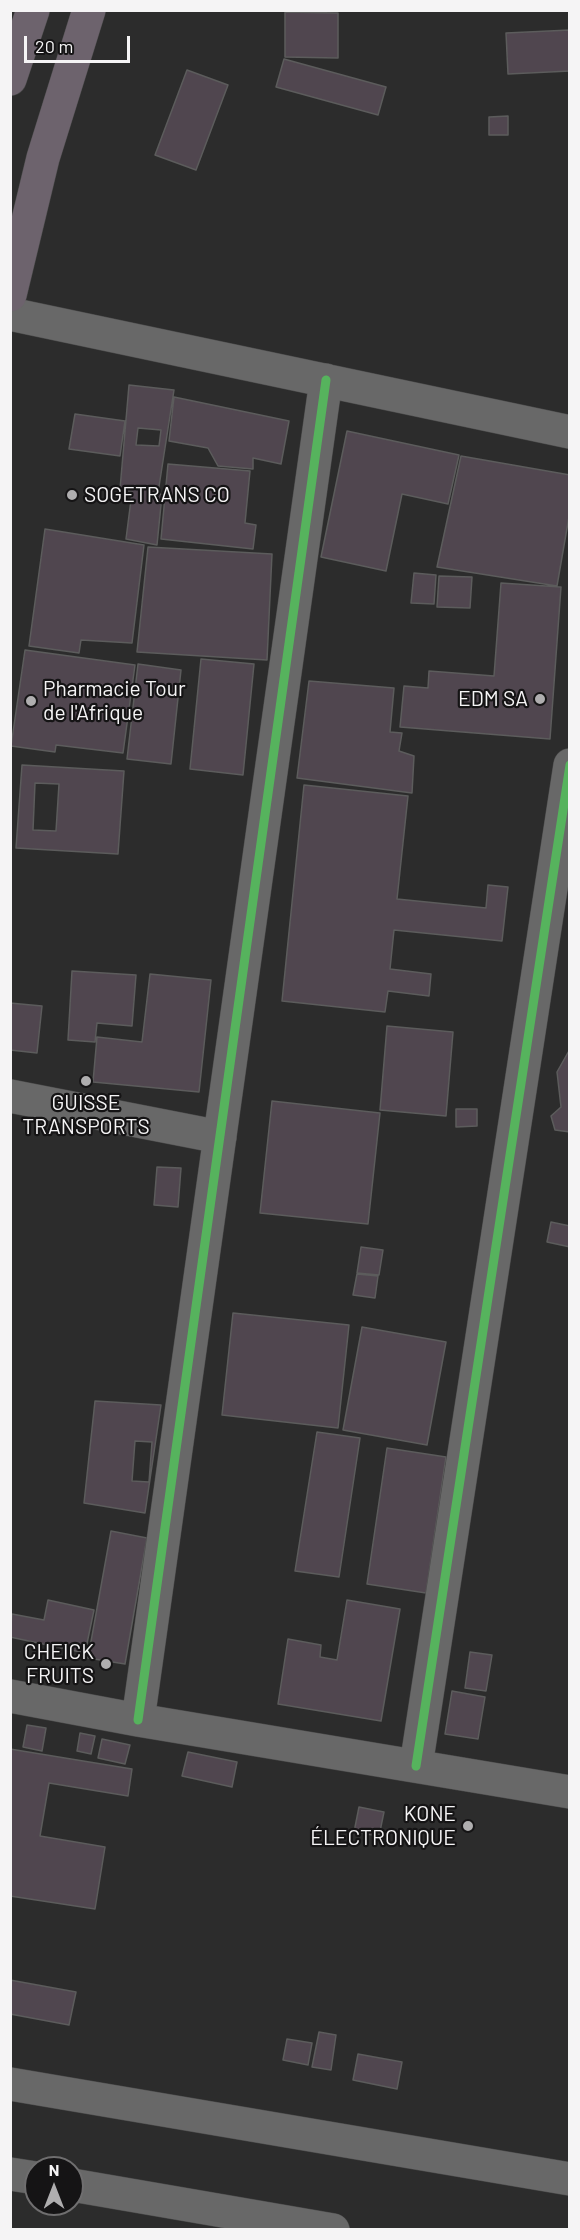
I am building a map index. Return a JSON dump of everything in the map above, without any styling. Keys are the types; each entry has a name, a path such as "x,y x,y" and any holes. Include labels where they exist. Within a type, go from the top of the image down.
{"highway":[{"path":"10,79 33,10"},
{"path":"10,295 43,158 89,10"}],"street":[{"path":"10,314 570,432"},
{"path":"138,1720 326,380"},
{"path":"416,1766 570,765"},
{"path":"10,1096 220,1137"},
{"path":"10,1696 138,1720 570,1792"},
{"path":"10,2084 570,2180"},
{"path":"84,2187 333,2229"}],"building":[{"path":"285,12 338,13 338,58 285,57"},
{"path":"570,30 570,71 508,74 506,33"},
{"path":"284,59 386,87 378,115 276,87"},
{"path":"187,70 228,85 196,170 155,155"},
{"path":"508,116 508,135 489,135 489,117"},
{"path":"129,385 174,390 158,493 162,495 157,545 126,539 132,492 120,489","holes":["138,428 161,430 159,446 136,445"]},
{"path":"174,397 289,421 281,464 253,458 253,469 218,466 208,448 169,441"},
{"path":"75,414 125,421 120,456 69,449"},
{"path":"347,431 459,455 448,504 402,494 386,571 321,557"},
{"path":"461,456 570,475 570,511 557,586 437,567"},
{"path":"168,464 250,471 245,523 256,525 253,549 161,539"},
{"path":"45,529 144,545 132,643 81,640 79,653 29,646"},
{"path":"148,547 272,554 267,660 137,652"},
{"path":"414,573 436,575 434,604 411,603"},
{"path":"439,576 472,577 470,608 437,607"},
{"path":"501,583 561,587 550,739 400,727 404,686 428,688 429,671 494,676"},
{"path":"25,650 135,665 123,753 56,745 55,752 11,746"},
{"path":"201,659 254,664 243,775 190,769"},
{"path":"138,664 181,670 171,764 127,759"},
{"path":"309,681 394,688 390,732 402,733 399,751 414,756 412,793 297,778"},
{"path":"22,765 124,771 118,854 16,848","holes":["35,783 59,784 56,831 33,830"]},
{"path":"304,785 408,796 397,899 486,908 488,885 508,887 502,941 394,930 390,969 431,974 429,996 388,991 385,1012 282,1001"},
{"path":"72,971 136,975 132,1026 97,1023 95,1042 68,1040"},
{"path":"150,974 211,980 199,1092 93,1082 97,1037 142,1042"},
{"path":"10,1003 42,1006 37,1053 10,1050"},
{"path":"387,1026 453,1032 446,1116 380,1110"},
{"path":"570,1049 570,1132 555,1130 551,1116 561,1107 557,1072"},
{"path":"272,1101 380,1113 368,1224 260,1213"},
{"path":"456,1109 477,1109 477,1126 456,1127"},
{"path":"157,1167 181,1168 178,1207 154,1205"},
{"path":"551,1222 570,1226 570,1247 547,1242"},
{"path":"361,1247 383,1250 379,1275 357,1273"},
{"path":"357,1274 378,1276 375,1298 353,1295"},
{"path":"233,1313 349,1325 338,1428 222,1415"},
{"path":"362,1327 446,1342 427,1445 343,1430"},
{"path":"95,1401 161,1405 145,1513 84,1503","holes":["135,1441 152,1442 149,1482 132,1481"]},
{"path":"317,1432 360,1438 339,1577 295,1571"},
{"path":"387,1448 446,1457 426,1593 367,1584"},
{"path":"111,1531 147,1538 125,1664 88,1658"},
{"path":"48,1600 94,1610 85,1653 10,1637 12,1614 44,1620"},
{"path":"347,1600 400,1609 381,1721 278,1704 288,1639 321,1645 320,1657 337,1660"},
{"path":"470,1652 492,1655 486,1691 465,1688"},
{"path":"452,1691 485,1697 478,1739 445,1734"},
{"path":"27,1725 46,1728 42,1751 23,1747"},
{"path":"80,1733 95,1736 91,1754 77,1751"},
{"path":"102,1739 130,1745 125,1764 98,1758"},
{"path":"10,1749 132,1769 128,1796 49,1783 40,1836 105,1847 95,1909 10,1896"},
{"path":"188,1752 237,1762 232,1787 182,1776"},
{"path":"359,1807 384,1812 379,1836 354,1832"},
{"path":"10,1980 76,1992 69,2025 10,2014"},
{"path":"319,2032 336,2035 331,2070 312,2067"},
{"path":"287,2039 312,2043 308,2065 283,2060"},
{"path":"358,2054 402,2062 397,2089 353,2080"}],"cycle path":[{"path":"138,1720 326,380"},
{"path":"416,1766 570,765"}],"place":[{"name":"SOGETRANS CO","path":"72,495"},
{"name":"EDM SA","path":"540,699"},
{"name":"Pharmacie Tour de l'Afrique","path":"31,701"},
{"name":"GUISSE TRANSPORTS","path":"86,1081"},
{"name":"CHEICK FRUITS","path":"106,1664"},
{"name":"KONE ÉLECTRONIQUE","path":"468,1826"}]}
